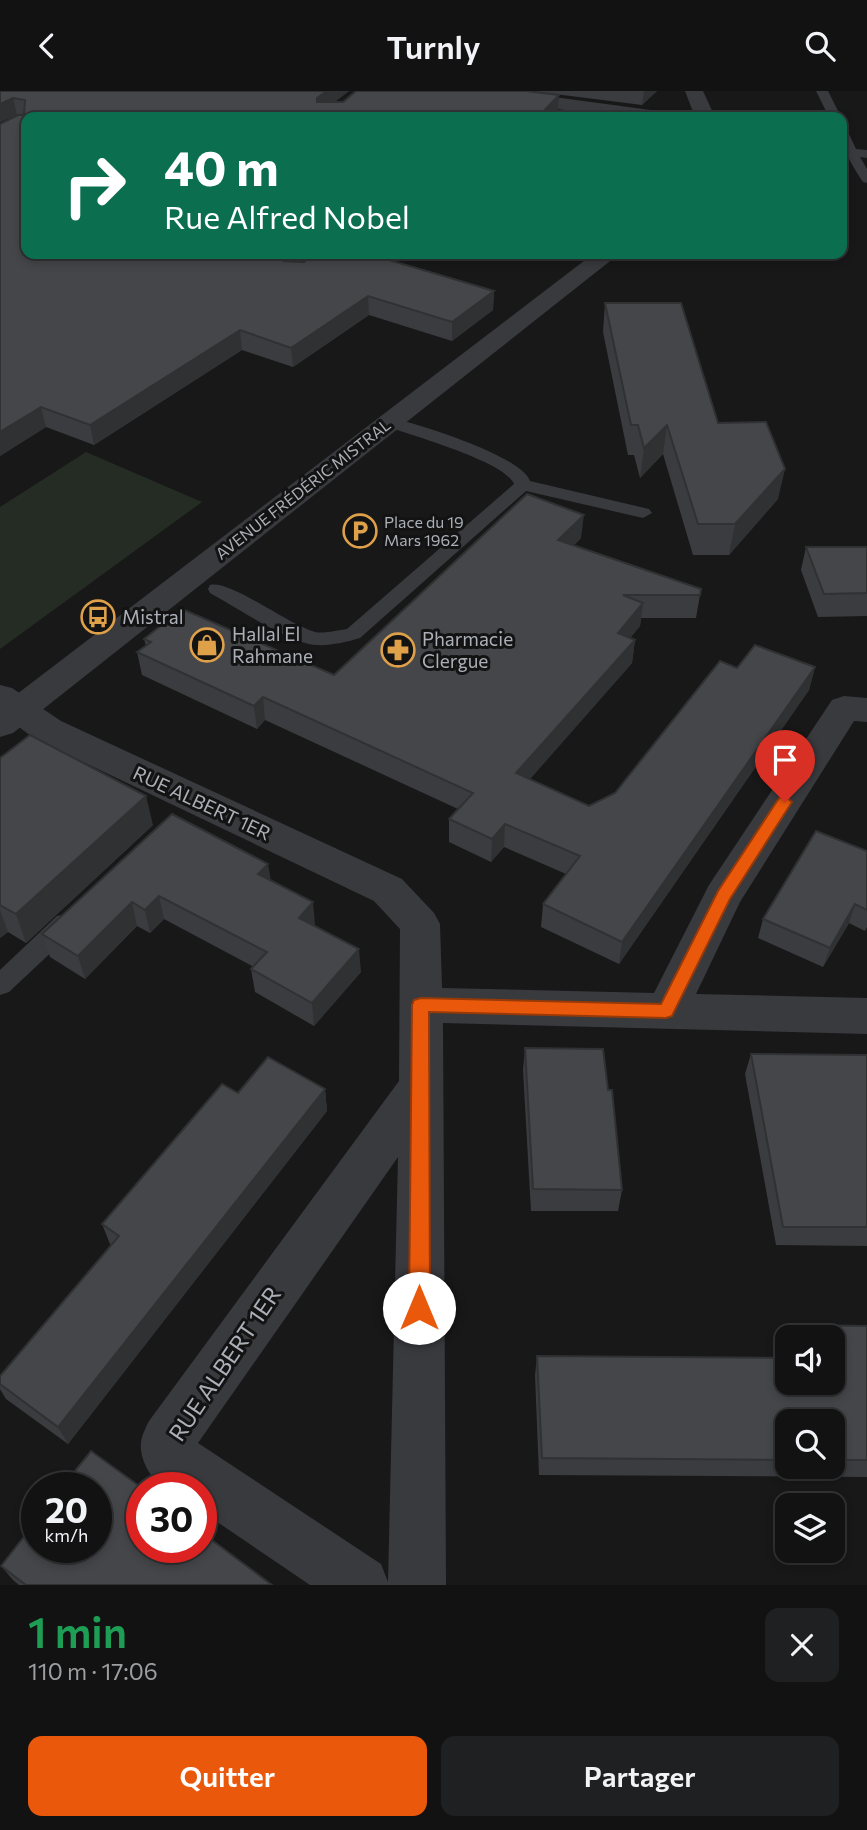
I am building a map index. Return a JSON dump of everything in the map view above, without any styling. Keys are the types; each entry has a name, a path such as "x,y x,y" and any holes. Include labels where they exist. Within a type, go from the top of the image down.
{"street":[{"path":"467,91 622,112"},
{"path":"694,91 703,112"},
{"path":"497,112 512,97"},
{"name":"AVENUE FRÉDÉRIC MISTRAL","path":"6,711 150,605 601,259"},
{"path":"666,1011 723,896 844,708 867,710"},
{"name":"RUE ALBERT 1ER","path":"6,711 48,730 187,811 388,890 420,924 417,1585"},
{"path":"421,1005 867,1016"},
{"name":"RUE ALBERT 1ER","path":"360,1585 175,1460 168,1452 168,1440 421,1087"}],"lane":[{"path":"822,91 832,112"},
{"path":"847,143 867,179"},
{"path":"851,152 867,154"},
{"path":"389,422 497,460 519,475 523,485"},
{"path":"523,485 643,513"},
{"path":"216,589 284,626 315,639 353,634 523,485"},
{"path":"0,985 79,912"}],"shaded area":[{"path":"86,452 202,502 0,649 0,507"}],"building":[{"path":"0,91 327,91 317,98 317,102 343,102 356,91 526,91 559,95 543,112 24,112 25,100 13,98 0,104"},
{"path":"21,115 21,259 283,259 304,262 308,259 386,259 494,291 452,322 368,296 291,348 240,330 90,425 41,407 0,432 0,124"},
{"path":"605,303 681,303 718,423 766,422 785,469 735,524 698,524 667,425 644,448 638,425 631,425"},
{"path":"527,494 584,515 558,540 701,589 700,595 623,595 643,603 618,633 635,640 516,773 589,806 615,793 720,661 737,668 755,645 815,667 622,942 543,904 580,856 505,824 492,839 449,819 473,793 263,697 254,706 137,652 151,642 144,639 182,609 334,675"},
{"path":"806,547 867,547 867,593 824,594"},
{"path":"30,735 146,796 16,914 0,905 0,758"},
{"path":"172,814 268,864 258,874 313,902 299,918 359,949 312,1003 251,969 267,952 159,896 145,910 132,902 78,956 42,934"},
{"path":"816,831 867,851 867,910 855,904 830,948 763,919"},
{"path":"525,1048 603,1049 608,1090 612,1090 622,1190 533,1189"},
{"path":"751,1054 867,1055 867,1227 783,1227"},
{"path":"268,1057 325,1089 58,1427 0,1384 0,1376 119,1236 102,1224 222,1084 238,1093"},
{"path":"845,1326 867,1326 867,1460 845,1460 845,1409 775,1409 775,1460 542,1458 537,1356 775,1358 775,1395 845,1395"},
{"path":"91,1451 126,1476 126,1563 217,1563 217,1544 272,1585 26,1585 1,1566 21,1540 21,1563 112,1563 112,1472 74,1472"}],"place":[{"name":"Place du 19 Mars 1962","path":"360,531"},
{"name":"Mistral","path":"98,617"},
{"name":"Hallal El Rahmane","path":"207,645"},
{"name":"Pharmacie Clergue","path":"398,650"}],"route":[{"path":"419,1308 421,1005 666,1011 723,896 785,802"}]}
